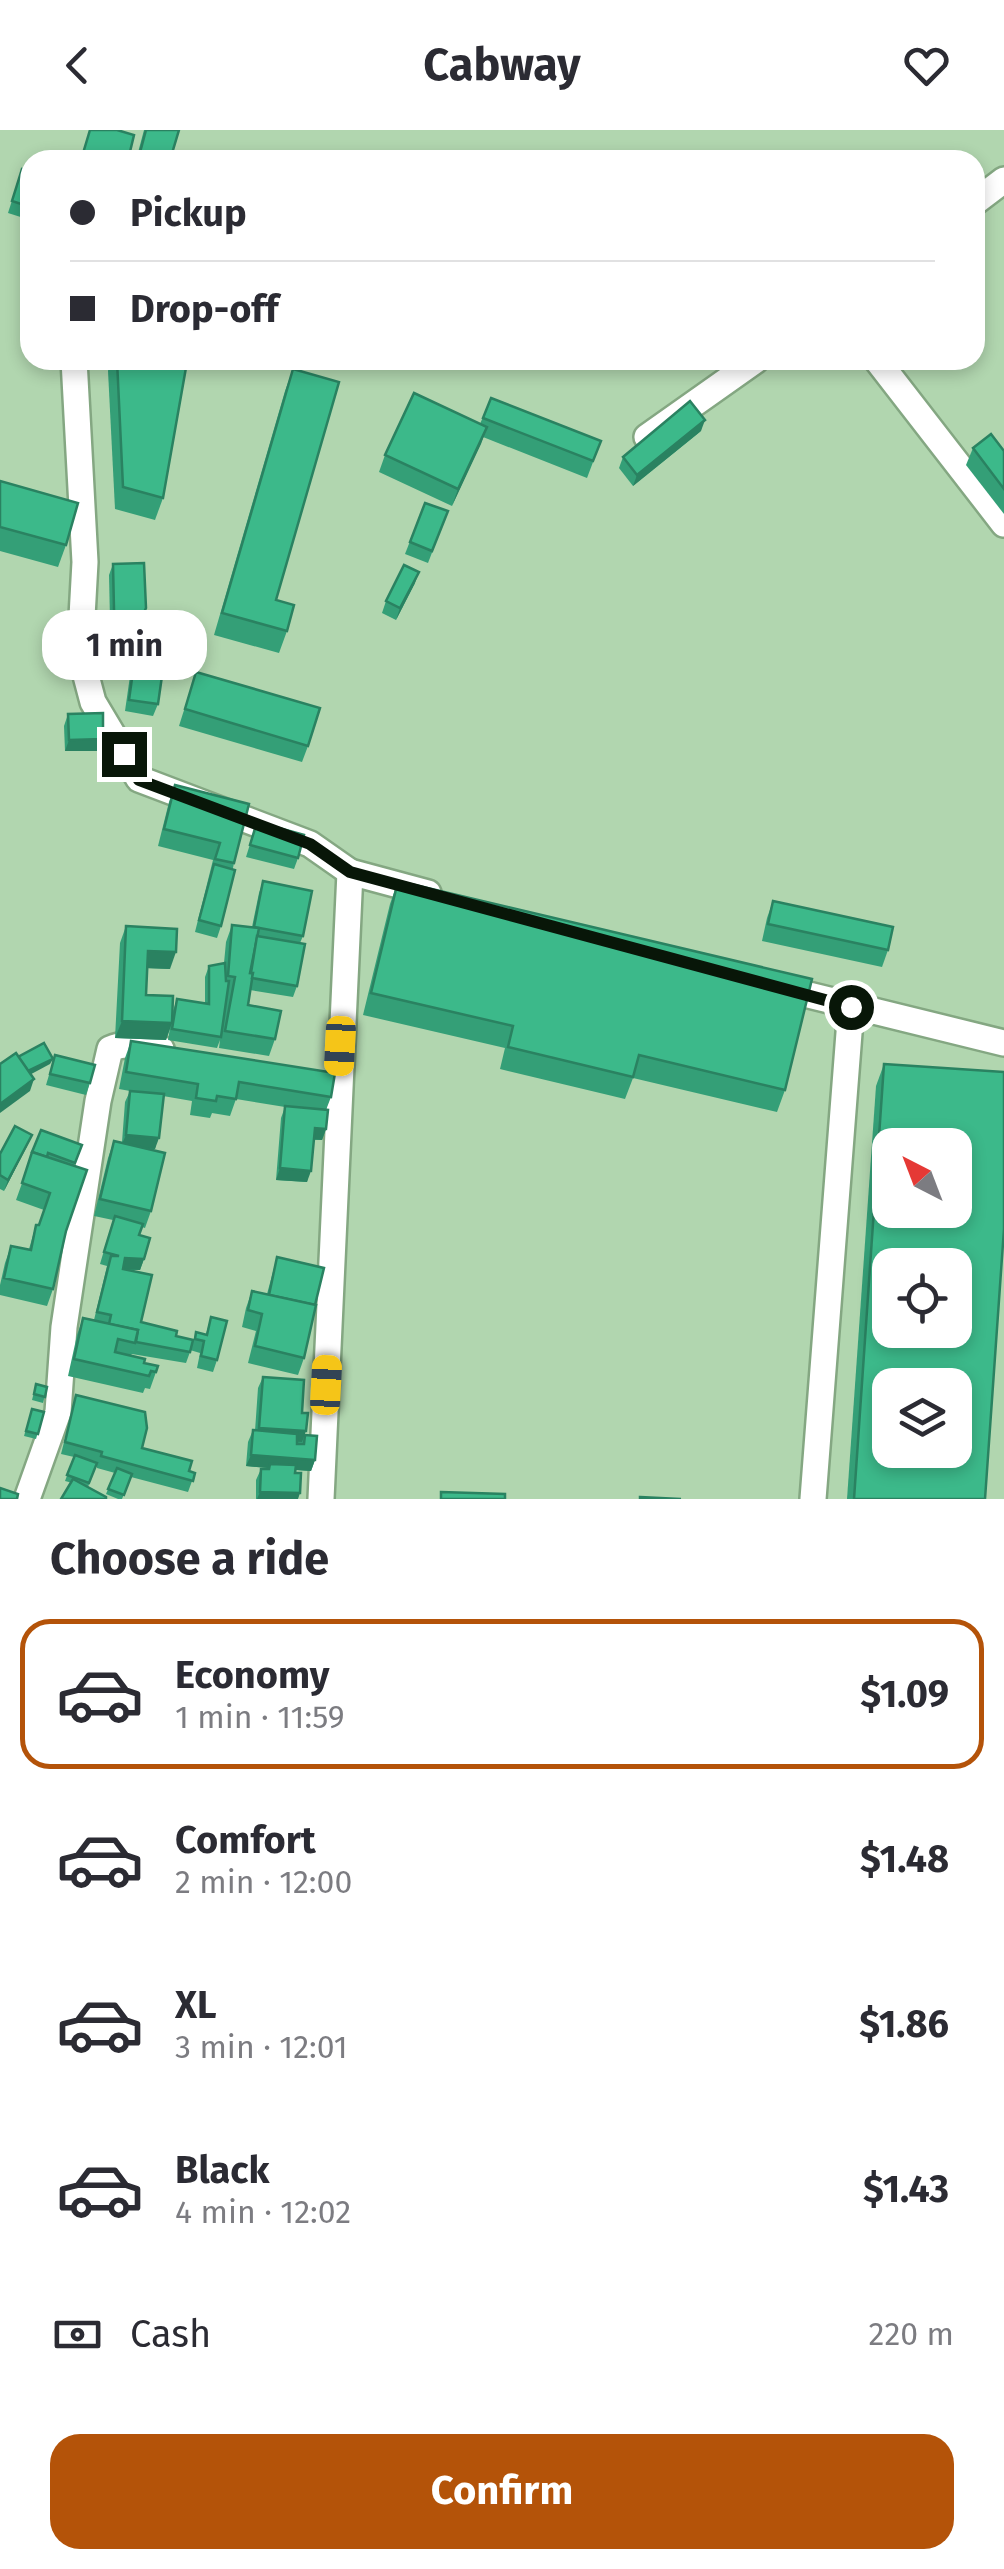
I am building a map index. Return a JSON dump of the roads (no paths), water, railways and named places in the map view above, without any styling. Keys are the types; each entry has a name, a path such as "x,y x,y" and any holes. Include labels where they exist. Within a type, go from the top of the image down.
{"street":[{"path":"75,370 85,562 80,654 93,702 139,780 310,844 350,872 446,898"},
{"path":"647,437 742,370"},
{"path":"886,370 1004,524"},
{"path":"321,1499 329,1079 350,872"},
{"path":"754,981 1004,1043"},
{"path":"813,1499 851,1007"},
{"path":"26,1499 58,1412 64,1327 98,1102 110,1049 119,1044 135,1044 191,1054"}]}
